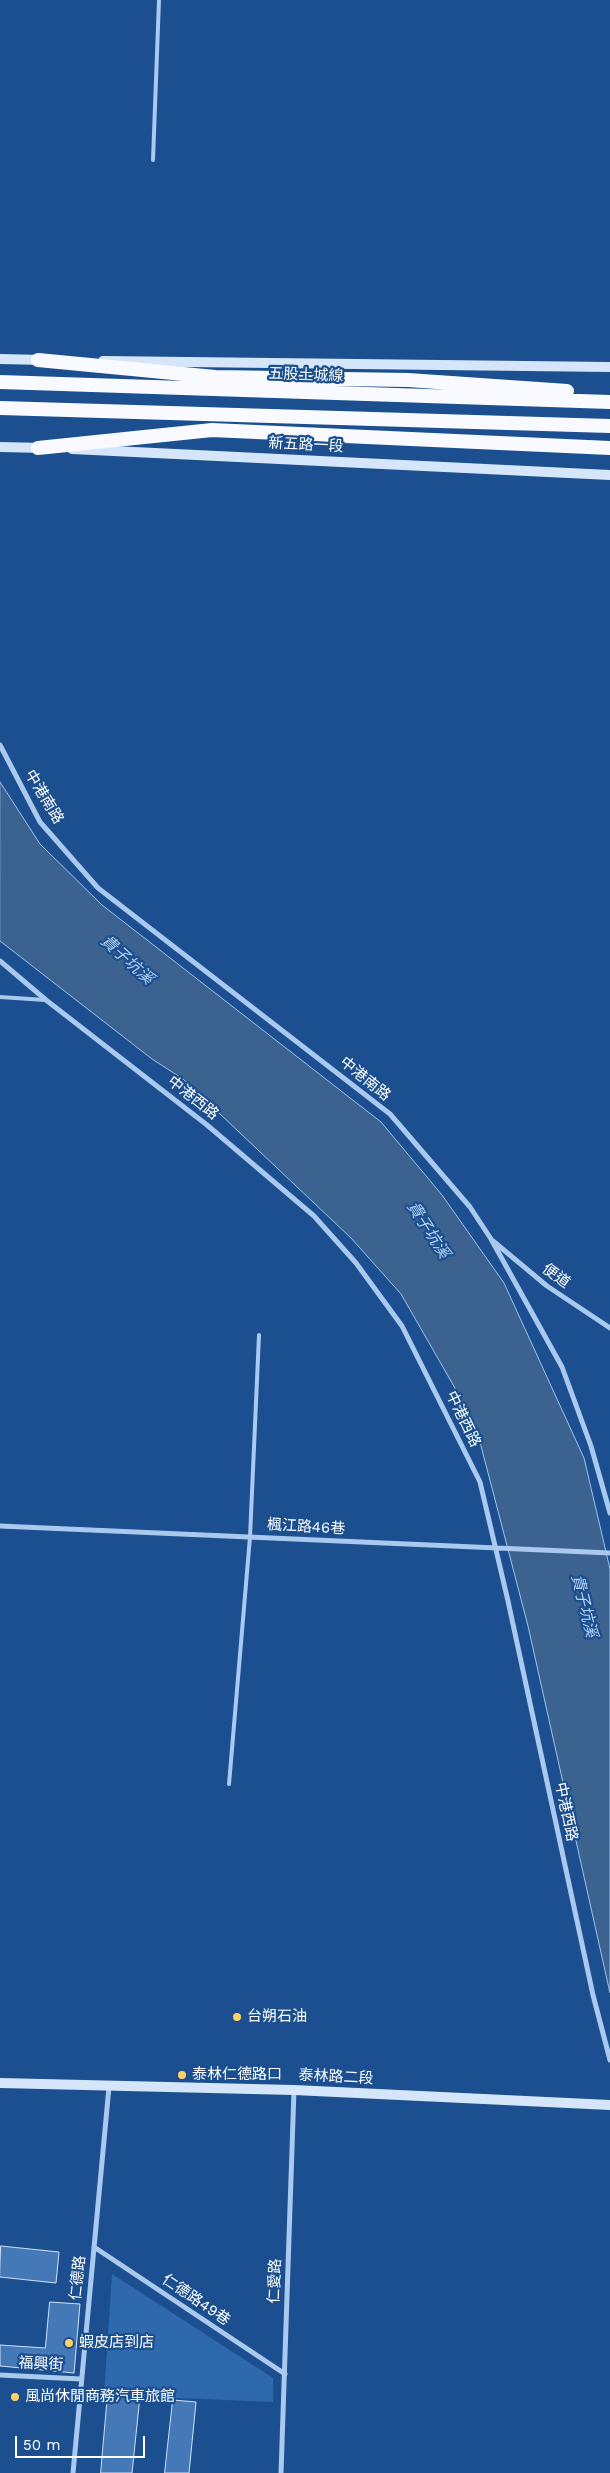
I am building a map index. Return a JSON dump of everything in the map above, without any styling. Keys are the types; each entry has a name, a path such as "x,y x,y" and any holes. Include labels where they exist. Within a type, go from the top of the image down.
{"highway":[{"path":"38,360 215,377 408,380 610,393"},
{"name":"五股土城線","path":"0,382 610,402"},
{"path":"0,408 610,426"},
{"path":"38,448 212,430 610,448"}],"main road":[{"path":"0,359 610,367"},
{"name":"新五路一段","path":"0,446 610,475"},
{"name":"泰林路二段","path":"0,2083 294,2090 610,2105"}],"street":[{"name":"中港南路","path":"0,745 40,822 98,888 390,1114 470,1207 491,1240 562,1367 591,1446 610,1513"},
{"name":"中港西路","path":"0,961 46,1000 207,1125 314,1216 356,1263 402,1326 480,1482 508,1601 592,1995 610,2060"},
{"name":"便道","path":"491,1240 548,1286 610,1328"},
{"name":"楓江路46巷","path":"0,1526 610,1553"},
{"name":"仁德路","path":"72,2473 109,2086"},
{"name":"仁愛路","path":"281,2473 294,2090"},
{"name":"仁德路49巷","path":"94,2247 285,2374"},
{"name":"福興街","path":"0,2375 80,2379"}],"lane":[{"path":"152,160 159,0"},
{"path":"0,998 46,1000"},
{"path":"229,1784 250,1537 259,1335"}],"shaded area":[{"path":"112,2274 273,2378 273,2402 104,2395"}],"water":[{"name":"貴子坑溪","path":"0,782 40,844 102,905 381,1122 442,1195 504,1283 584,1458 610,1569 610,1993 528,1626 475,1423 401,1294 351,1238 183,1079 152,1059 0,941"}],"building":[{"path":"1,2246 59,2252 56,2283 0,2277"},
{"path":"50,2302 80,2304 74,2373 0,2366 0,2345 45,2348"},
{"path":"108,2393 140,2396 132,2473 101,2473"},
{"path":"173,2400 196,2402 189,2473 165,2473"}],"place":[{"name":"台朔石油","path":"237,2017"},
{"name":"泰林仁德路口","path":"182,2075"},
{"name":"蝦皮店到店","path":"69,2343"},
{"name":"風尚休閒商務汽車旅館","path":"15,2397"}]}
